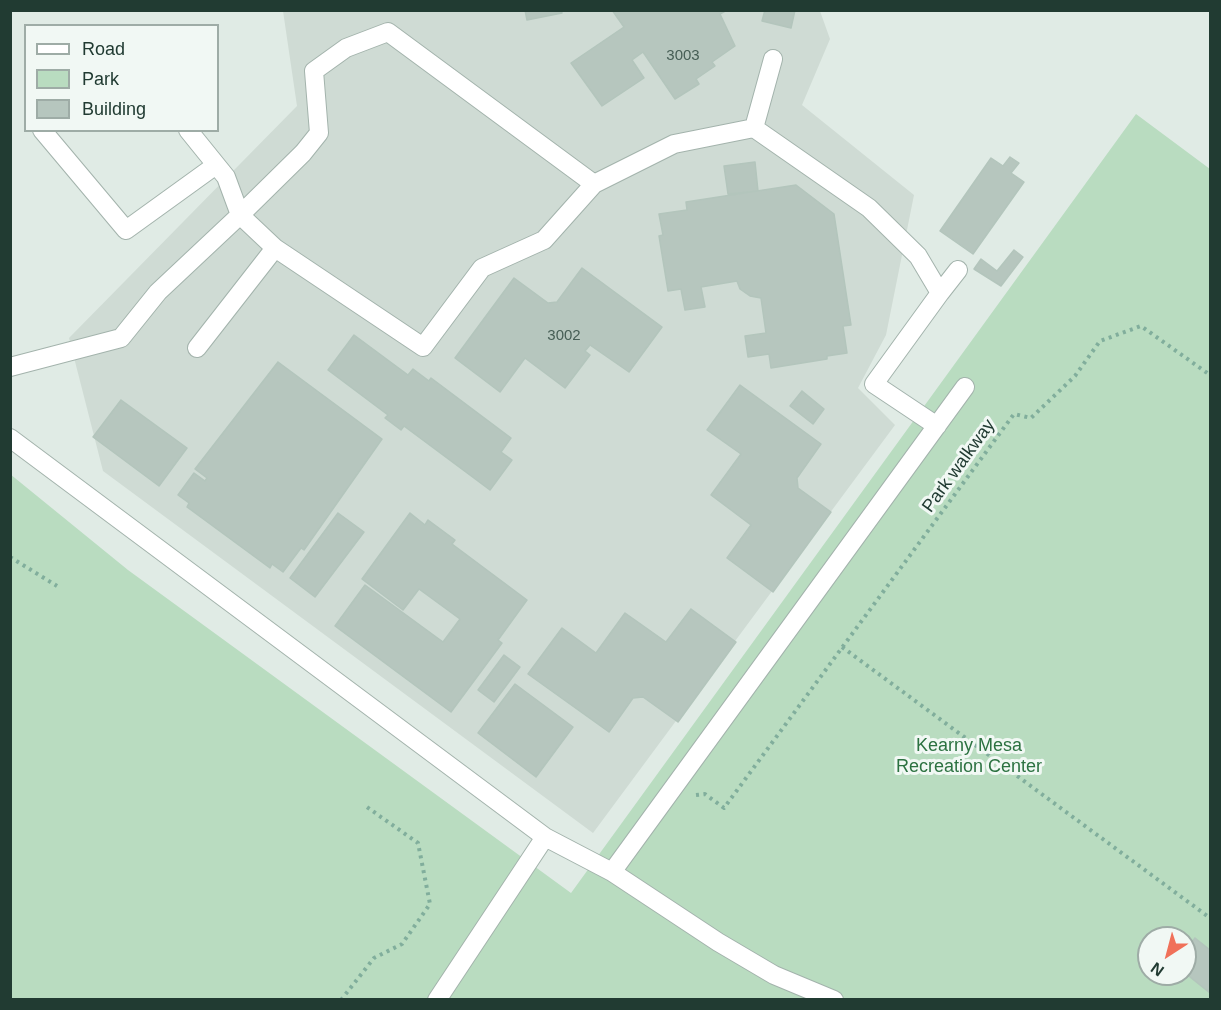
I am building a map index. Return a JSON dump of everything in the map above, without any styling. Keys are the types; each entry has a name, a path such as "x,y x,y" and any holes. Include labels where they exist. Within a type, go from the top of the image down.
{"lane":[{"path":"10,367 121,338 159,292 303,153 318,133 314,71 346,48 388,32 594,184"},
{"path":"754,128 773,60"},
{"path":"190,132 226,177 240,215 275,248 423,346 482,268 544,240 594,184 674,144 754,128 869,208 918,256 940,293"},
{"path":"44,132 126,230 216,165"},
{"path":"197,348 275,248"},
{"path":"936,426 874,384 958,270"},
{"path":"612,872 965,387"},
{"path":"10,438 545,837 612,872 718,942 774,975 834,999"},
{"path":"437,999 545,837"}],"path":[{"name":"Park walkway","path":"689,804 696,795 705,794 724,808 1014,414 1031,418 1075,376 1100,341 1141,326 1210,375"},
{"path":"10,557 57,586"},
{"path":"842,647 1210,918"},
{"path":"341,999 374,958 402,944 430,904 418,843 364,805"}],"shaded area":[{"path":"283,11 820,11 830,39 802,105 914,195 886,335 858,388 895,425 593,833 103,471 69,338 297,106"}],"green space":[{"name":"Kearny Mesa Recreation Center","path":"1136,114 1210,169 1210,999 11,999 10,474 128,570 571,893"}],"building":[{"path":"525,10 561,10 562,13 527,20"},
{"path":"612,10 727,10 720,14 735,46 712,62 715,66 696,79 699,84 675,99 643,52 632,60 644,78 602,106 571,63 624,27"},
{"path":"765,10 795,10 791,28 762,21"},
{"path":"1010,157 1019,163 1011,173 1024,182 973,254 940,231 991,158 1003,166"},
{"path":"755,162 758,191 728,194 724,166"},
{"path":"796,185 834,214 851,325 843,326 847,353 827,356 827,359 771,368 769,354 748,357 745,336 766,333 761,298 750,296 740,289 737,281 701,287 705,307 685,310 681,289 668,291 659,236 663,235 659,214 687,210 686,202"},
{"path":"1014,250 1023,257 1001,286 974,269 981,259 997,271"},
{"path":"582,268 662,327 629,372 590,345 585,351 590,355 565,388 525,358 500,392 455,358 514,278 548,303 557,302"},
{"path":"354,335 408,375 413,369 429,381 431,378 511,438 501,452 512,460 490,490 404,426 401,430 385,418 388,415 328,370"},
{"path":"278,362 382,439 304,550 301,548 283,572 272,564 270,568 187,507 189,503 178,495 194,473 205,481 207,478 195,469"},
{"path":"740,385 821,444 797,478 798,488 831,512 773,592 727,558 751,525 711,495 741,454 707,430"},
{"path":"802,391 824,409 813,424 790,406"},
{"path":"121,400 187,448 159,486 93,437"},
{"path":"338,513 364,532 315,597 290,578"},
{"path":"410,513 425,525 428,520 455,540 452,544 527,600 498,640 502,643 451,712 335,626 365,585 443,642 460,619 419,589 403,610 362,579"},
{"path":"691,609 736,642 678,722 643,697 633,698 609,732 528,674 562,628 596,653 625,613 666,642"},
{"path":"504,655 520,667 494,702 478,690"},
{"path":"515,684 573,727 536,777 478,733"},
{"path":"1197,940 1210,950 1210,993 1197,983"}]}
